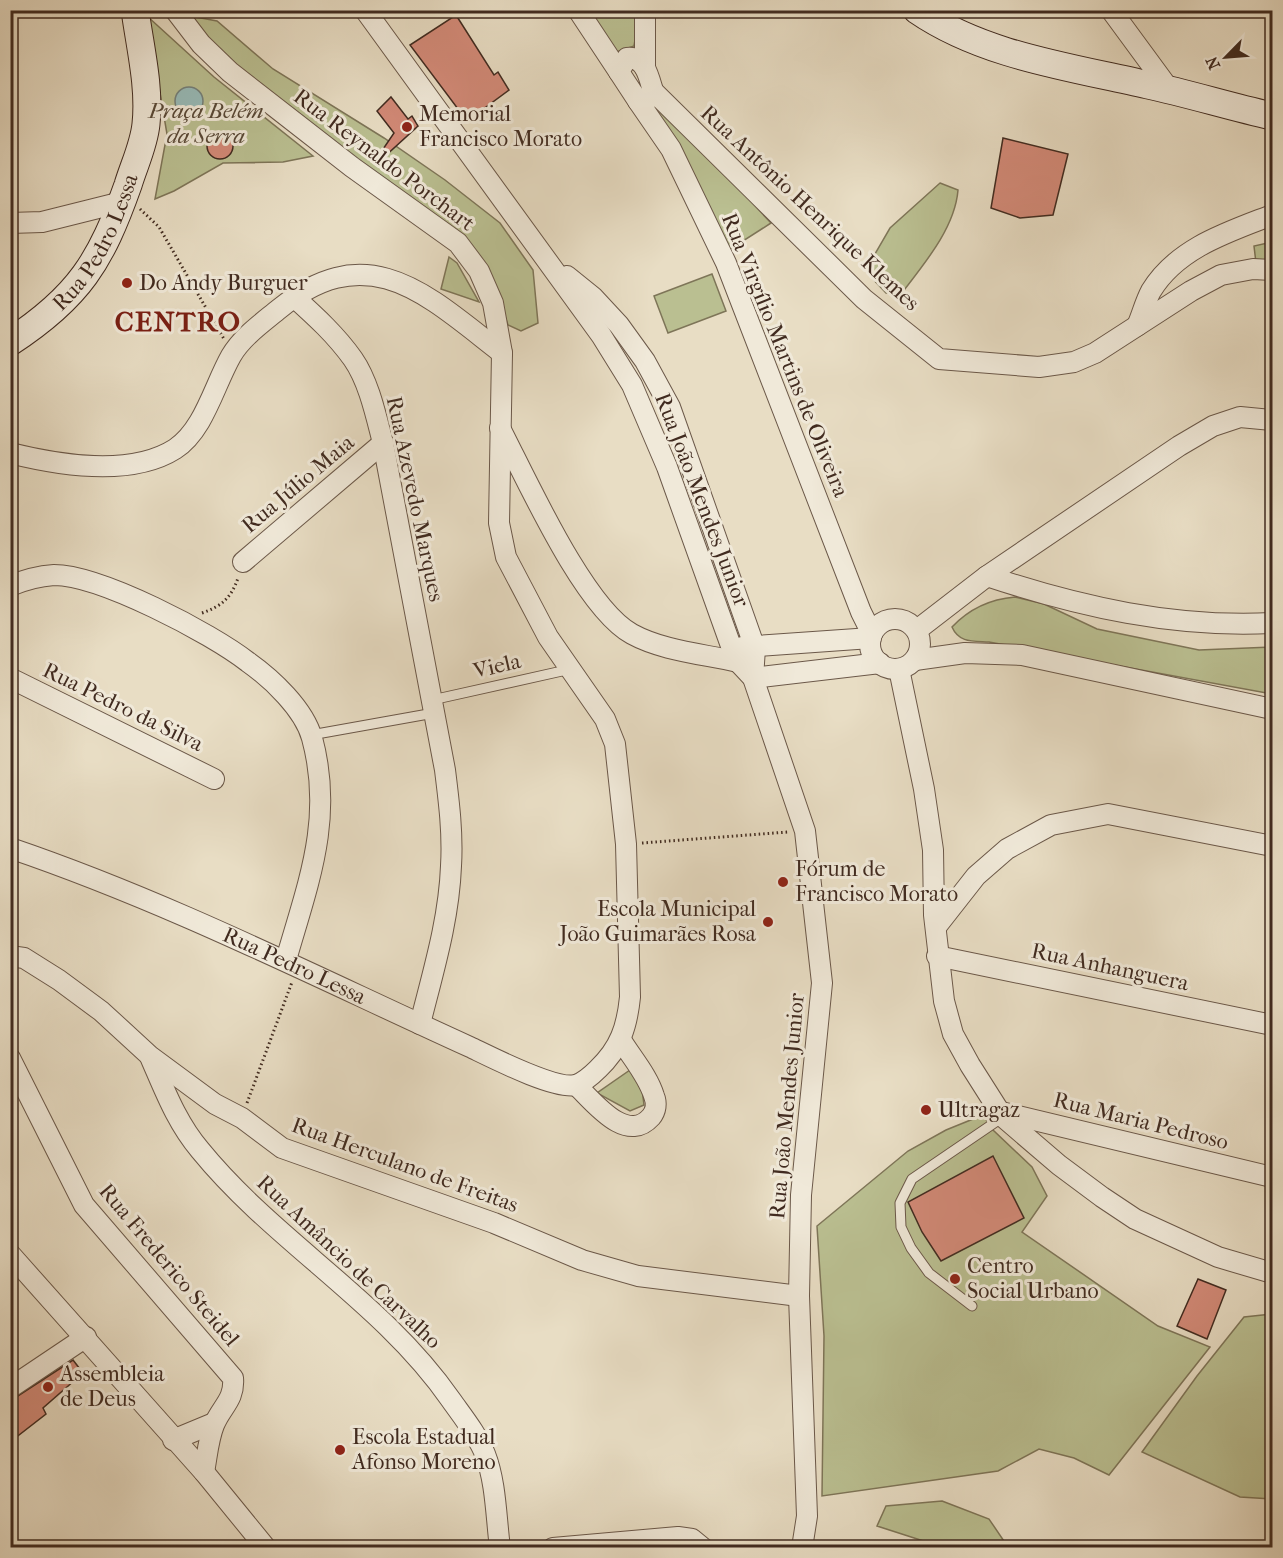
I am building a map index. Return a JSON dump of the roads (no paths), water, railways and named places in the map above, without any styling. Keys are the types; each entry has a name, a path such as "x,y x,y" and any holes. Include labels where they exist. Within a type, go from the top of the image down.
{"main road":[{"name":"Rua Pedro Lessa","path":"10,342 37,324 74,290 95,263 107,241 123,199 146,124 146,93 135,10"},
{"path":"917,10 935,23 966,37 1017,54 1272,116"}],"street":[{"name":"Rua Reynaldo Porchart","path":"174,10 201,44 230,72 352,167 458,243 479,271 493,303 502,353 499,523 506,557 548,637 605,718 615,744 626,844 630,997 627,1021 621,1040 610,1058 588,1078 576,1085"},
{"path":"365,10 547,260"},
{"path":"578,10 619,72 645,96"},
{"path":"645,10 645,96"},
{"path":"1111,10 1169,90"},
{"path":"619,72 627,58 634,58 645,68"},
{"name":"Rua Antônio Henrique Klemes","path":"645,96 864,299 939,359 1039,367 1074,362 1221,275 1253,269 1272,270"},
{"name":"Rua Virgílio Martins de Oliveira","path":"645,96 726,263 872,636"},
{"path":"10,222 42,222 123,199"},
{"path":"1137,326 1150,292 1166,271 1200,244 1272,215"},
{"name":"Rua João Mendes Junior","path":"547,260 592,297 619,325 645,361 670,406 755,648 753,678"},
{"name":"Rua João Mendes Junior","path":"547,260 601,335 632,385 667,467 735,654 753,678 805,831 822,983 801,1195 799,1296 807,1516 802,1548"},
{"path":"10,453 49,462 105,467 160,457 176,449 190,436 232,354 249,334 294,297 338,277 364,273 394,279 438,304 502,353"},
{"name":"Rua Azevedo Marques","path":"294,297 322,322 354,360 366,386 383,443 433,707 450,809 451,867 444,928 420,1024"},
{"path":"916,630 987,576 1179,446 1213,426 1240,417 1272,420"},
{"path":"499,426 578,573 611,619 632,634 658,645 735,654 755,648 872,636"},
{"name":"Rua Júlio Maia","path":"243,562 383,443"},
{"path":"10,586 24,580 55,575 85,580 131,598 175,620 248,662 296,709 311,735 321,780 319,837 292,963"},
{"path":"987,576 1046,596 1126,614 1231,625 1272,623"},
{"path":"880,663 872,654 872,636 882,622 897,618 911,624 916,630 921,645 907,664 933,850 938,956 944,1001 953,1035 1001,1114 1059,1165 1135,1219 1218,1257 1272,1273"},
{"path":"753,678 880,663 907,664 965,652 1022,655 1272,709"},
{"name":"Rua Pedro da Silva","path":"10,678 214,779"},
{"path":"936,927 976,876 1007,849 1051,825 1108,814 1272,846"},
{"name":"Rua Pedro Lessa","path":"10,848 65,867 292,963 515,1068 562,1085 576,1085"},
{"name":"Rua Herculano de Freitas","path":"10,956 24,958 59,980 101,1011 150,1056 215,1104 242,1118 282,1148 494,1223 582,1260 638,1276 799,1296"},
{"name":"Rua Anhanguera","path":"938,956 1266,1024"},
{"path":"1266,1024 1272,1006"},
{"path":"576,1085 610,1118 626,1126 637,1125 650,1118 656,1108 655,1097 621,1040"},
{"name":"Rua Amâncio de Carvalho","path":"150,1056 177,1117 200,1149 230,1183 409,1346 439,1383 484,1452 490,1471 500,1548"},
{"name":"Rua Frederico Steidel","path":"10,1058 84,1205 233,1378 234,1390 231,1398 214,1423 204,1472"},
{"name":"Rua Maria Pedroso","path":"1001,1114 1272,1178"},
{"path":"10,1254 86,1337 173,1440 204,1472 266,1548"},
{"path":"10,1388 86,1337"},
{"path":"173,1440 214,1423"},
{"path":"553,1548 678,1537 692,1539 703,1548"}],"lane":[{"name":"Viela","path":"311,735 433,707 571,669"},
{"path":"972,1306 929,1273 911,1248 901,1227 900,1203 912,1179 1001,1114"}],"water":[{"path":"189,87 199,91 203,101 199,111 189,115 179,111 175,101 179,91"}],"place":[{"name":"Memorial Francisco Morato","path":"407,127"},
{"name":"Do Andy Burguer","path":"127,283"},
{"name":"Fórum de Francisco Morato","path":"783,882"},
{"name":"Escola Municipal João Guimarães Rosa","path":"768,922"},
{"name":"Ultragaz","path":"926,1110"},
{"name":"Centro Social Urbano","path":"955,1279"},
{"name":"Assembleia de Deus","path":"48,1387"},
{"name":"Escola Estadual Afonso Moreno","path":"340,1450"}],"district":[{"name":"CENTRO","path":"178,321"}],"park label":[{"name":"Praça Belém da Serra","path":"206,124"}]}
